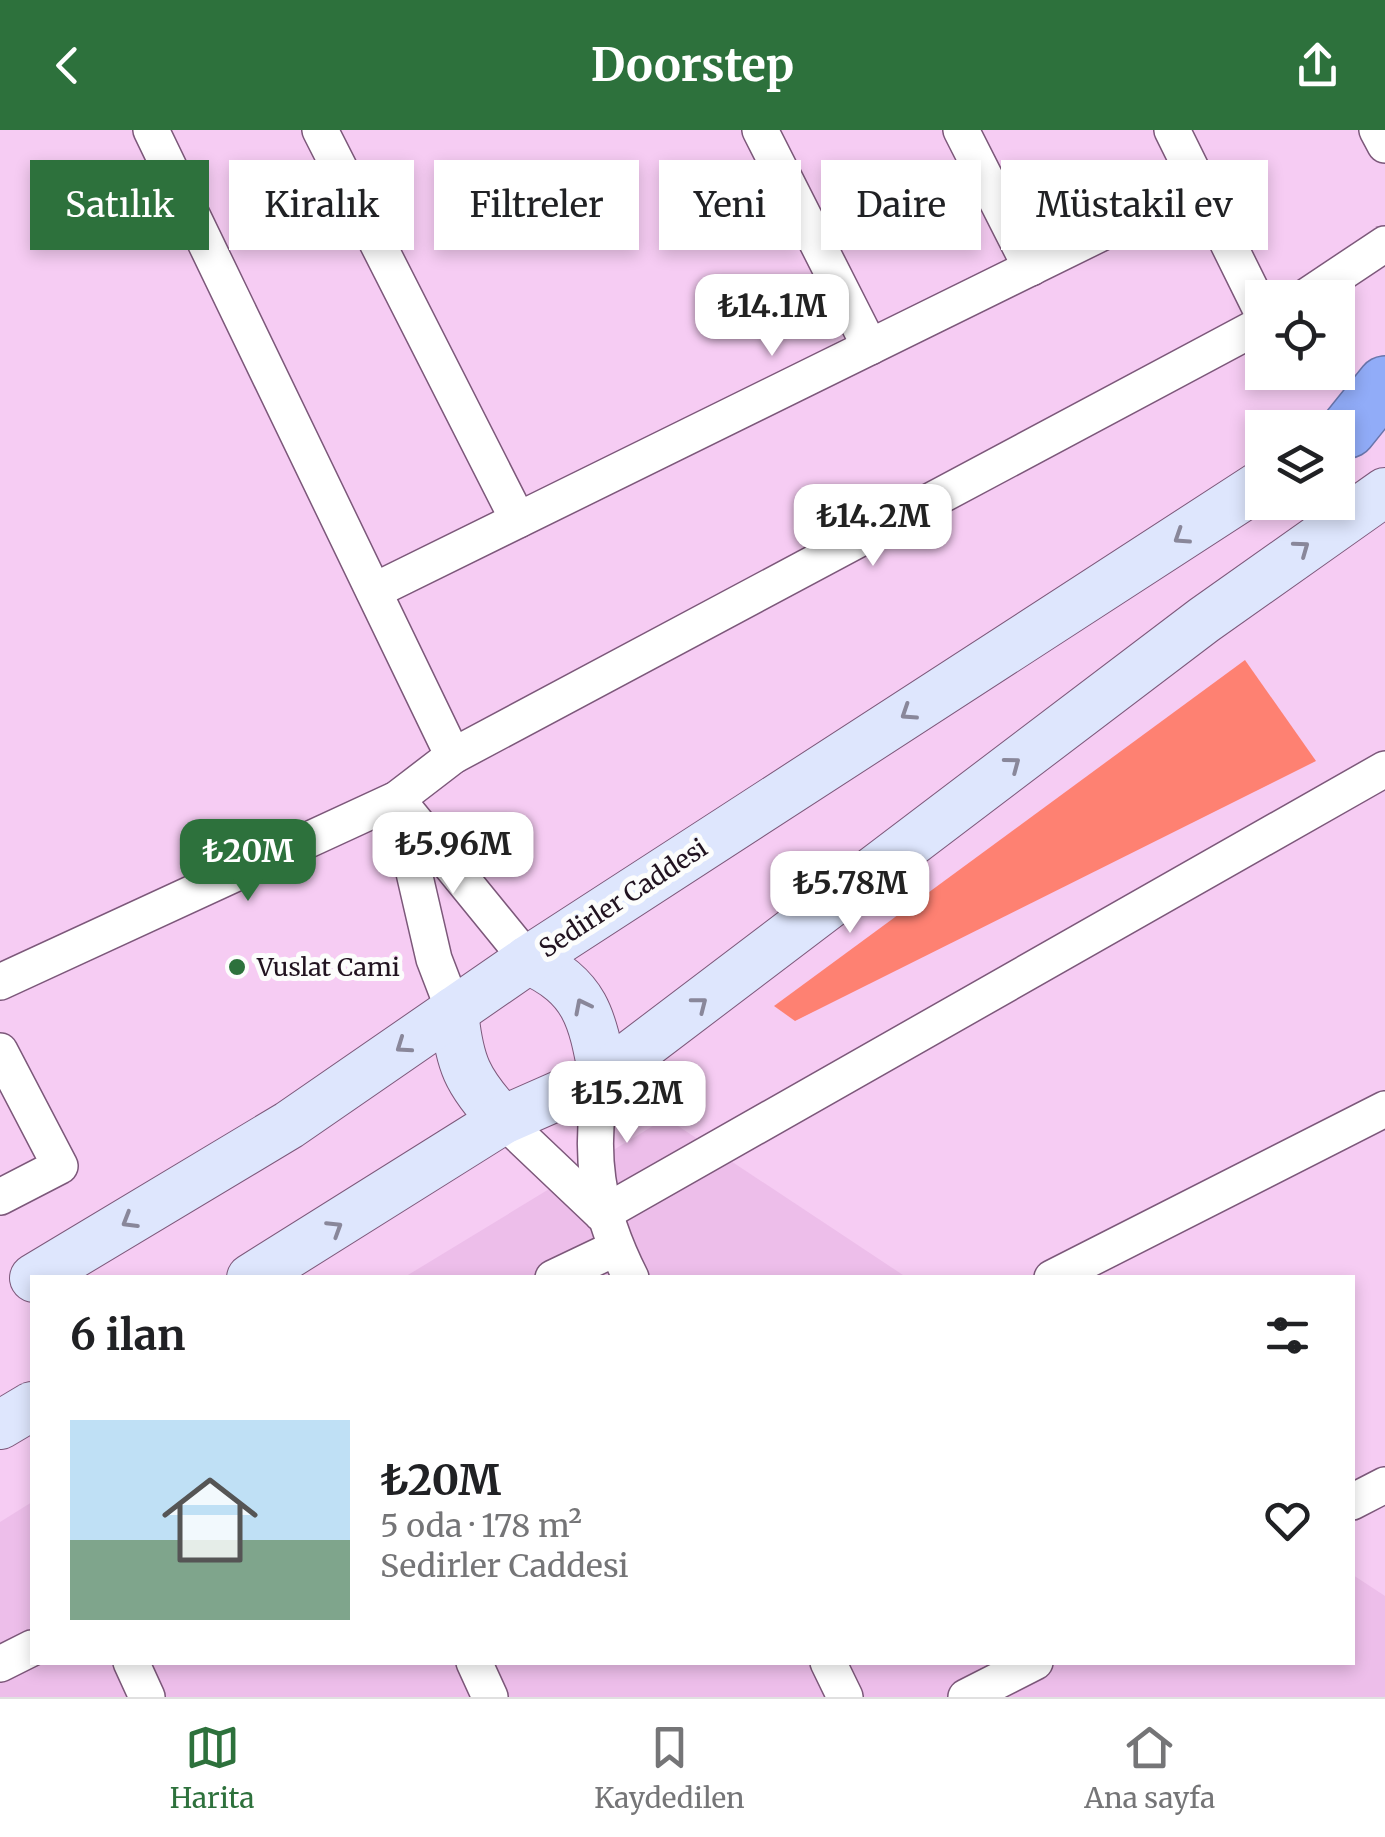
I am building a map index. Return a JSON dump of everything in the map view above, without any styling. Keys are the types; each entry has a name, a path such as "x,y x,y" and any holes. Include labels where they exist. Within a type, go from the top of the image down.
{"highway":[{"path":"1357,426 1385,384"}],"main road":[{"path":"256,1275 503,1120 603,1076 1188,632 1385,492"},
{"name":"Sedirler Caddesi","path":"38,1275 289,1125 528,960 1245,495"},
{"path":"528,960 557,973 580,996 596,1036 603,1076"},
{"path":"454,1011 458,1052 472,1087 503,1120"},
{"name":"Sedirler Caddesi","path":"0,1298 30,1280"},
{"path":"0,1425 30,1407"}],"street":[{"path":"151,130 453,756"},
{"path":"320,130 518,520"},
{"path":"760,130 870,347"},
{"path":"961,130 1031,268"},
{"path":"1172,130 1187,160"},
{"path":"1377,130 1385,145"},
{"path":"1331,280 1385,244"},
{"path":"374,591 1067,250"},
{"path":"1231,250 1246,280"},
{"path":"0,982 398,799 453,756 1245,333"},
{"path":"602,1214 1383,777"},
{"path":"398,799 528,960"},
{"path":"398,799 434,960 454,1011"},
{"path":"0,1050 60,1166 0,1197"},
{"path":"567,1275 623,1263 602,1214 592,1125 603,1076"},
{"path":"1058,1275 1385,1109"},
{"path":"503,1120 602,1214"},
{"path":"1355,1500 1385,1485"},
{"path":"0,1664 30,1649"},
{"path":"132,1665 147,1697"},
{"path":"475,1665 490,1697"},
{"path":"829,1665 845,1697"},
{"path":"966,1697 1028,1665"}],"shaded area":[{"path":"1245,660 1316,761 795,1021 774,1006"},
{"path":"666,1118 903,1275 408,1275"},
{"path":"30,1503 30,1665 1355,1665 1355,1576 1385,1596 1385,1697 0,1697 0,1522"}],"place":[{"name":"Vuslat Cami","path":"237,967"}]}
